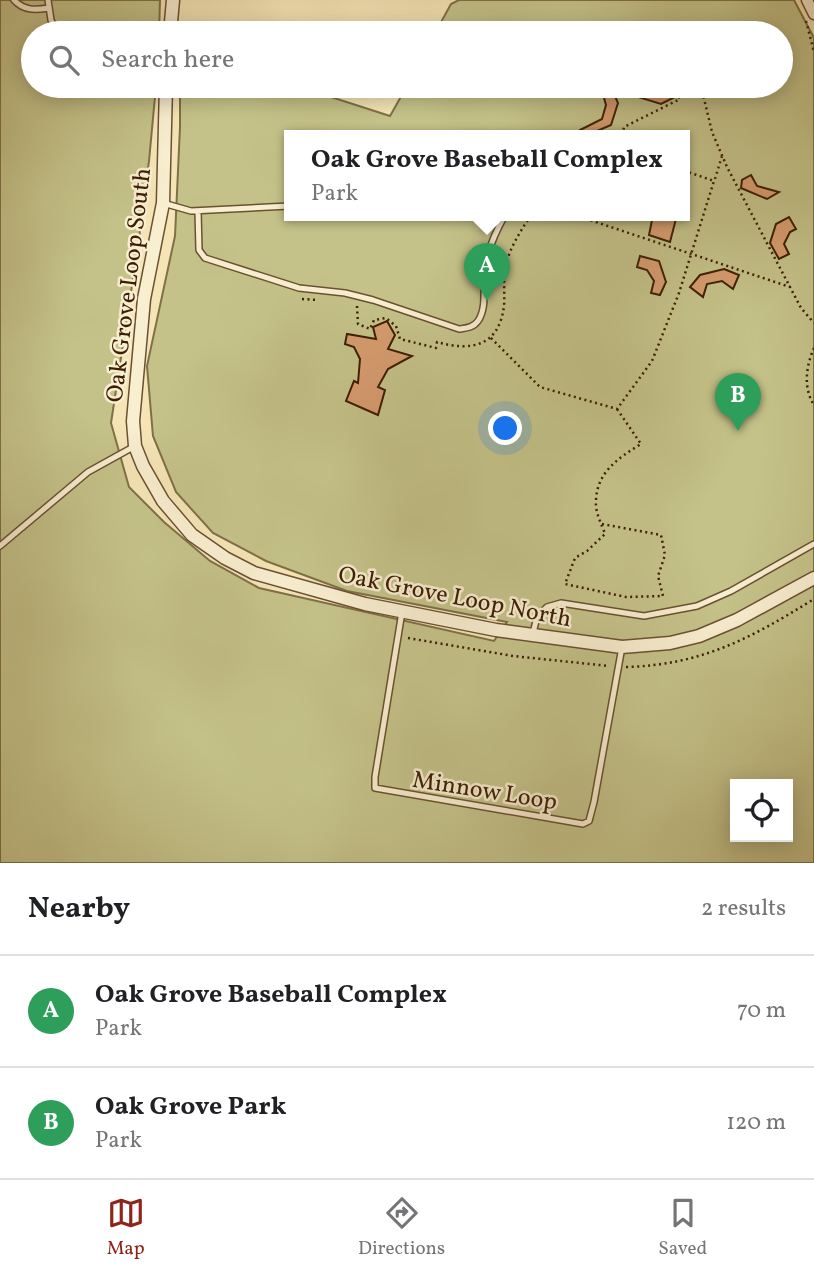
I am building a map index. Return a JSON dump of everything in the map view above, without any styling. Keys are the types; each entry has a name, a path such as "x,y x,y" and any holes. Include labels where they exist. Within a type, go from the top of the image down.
{"street":[{"path":"171,21 173,0"},
{"path":"807,0 809,15"},
{"name":"Oak Grove Loop South","path":"135,446 132,421 144,299 163,203 166,98"},
{"name":"Oak Grove Loop North","path":"135,446 163,501 192,535 225,558 254,573 402,612 496,631 622,647 670,643 699,636 737,620 814,578"}],"lane":[{"path":"14,0 25,9 49,8"},
{"path":"48,0 51,21"},
{"path":"163,203 198,211 284,206"},
{"path":"198,211 199,250 205,258 299,288 345,293 373,300 459,329 471,328 479,320 484,268 490,246 502,221"},
{"path":"0,545 88,472 135,446"},
{"path":"532,635 537,617 547,607 561,603 644,616 698,606 731,591 814,544"},
{"name":"Minnow Loop","path":"402,612 375,788 583,824 589,821 594,802 622,647"}],"path":[{"path":"809,15 814,51"},
{"path":"623,130 624,127 680,98"},
{"path":"704,98 712,132 722,156 801,308 814,323"},
{"path":"617,409 652,360 679,293 722,156"},
{"path":"690,173 714,181"},
{"path":"356,304 358,324 370,329 374,320 386,318 396,326 400,339 436,348 437,342 452,346 477,346 491,338 499,328 504,306 505,269 517,237 527,221"},
{"path":"592,221 790,287"},
{"path":"302,299 329,301"},
{"path":"491,338 540,387 617,409 641,444 619,457 603,474 595,503 605,534 575,558 565,584 626,597 663,597 658,576 665,555 661,536 602,524"},
{"path":"814,348 809,361 806,387 807,395 814,405"}],"shaded area":[{"path":"0,0 160,0 159,21 21,21 21,98 155,98 138,246 111,423 129,487 164,522 210,561 259,588 494,641 507,622 347,591 266,561 213,533 176,492 153,436 147,366 175,236 180,98 334,98 390,116 400,98 793,98 793,21 442,21 451,4 459,0 794,0 814,38 814,863 0,863"}],"building":[{"path":"604,98 616,98 618,103 611,125 600,130 580,130 602,119 606,105"},
{"path":"641,98 673,98 661,104"},
{"path":"751,175 757,186 779,192 767,199 741,188 742,180"},
{"path":"789,217 796,229 790,232 784,244 789,254 779,259 770,243 776,224"},
{"path":"652,221 675,221 670,242 649,235"},
{"path":"640,256 659,261 666,282 660,295 651,293 654,281 647,270 637,267"},
{"path":"724,269 739,275 733,289 722,281 707,284 703,297 690,287 700,275"},
{"path":"387,321 395,335 388,349 412,356 388,369 378,387 385,390 378,415 346,401 354,381 358,383 360,359 354,347 345,344 347,334 376,339 373,327"}],"place":[{"name":"Oak Grove Baseball Complex","path":"487,301"},
{"name":"Oak Grove Park","path":"738,431"}]}
